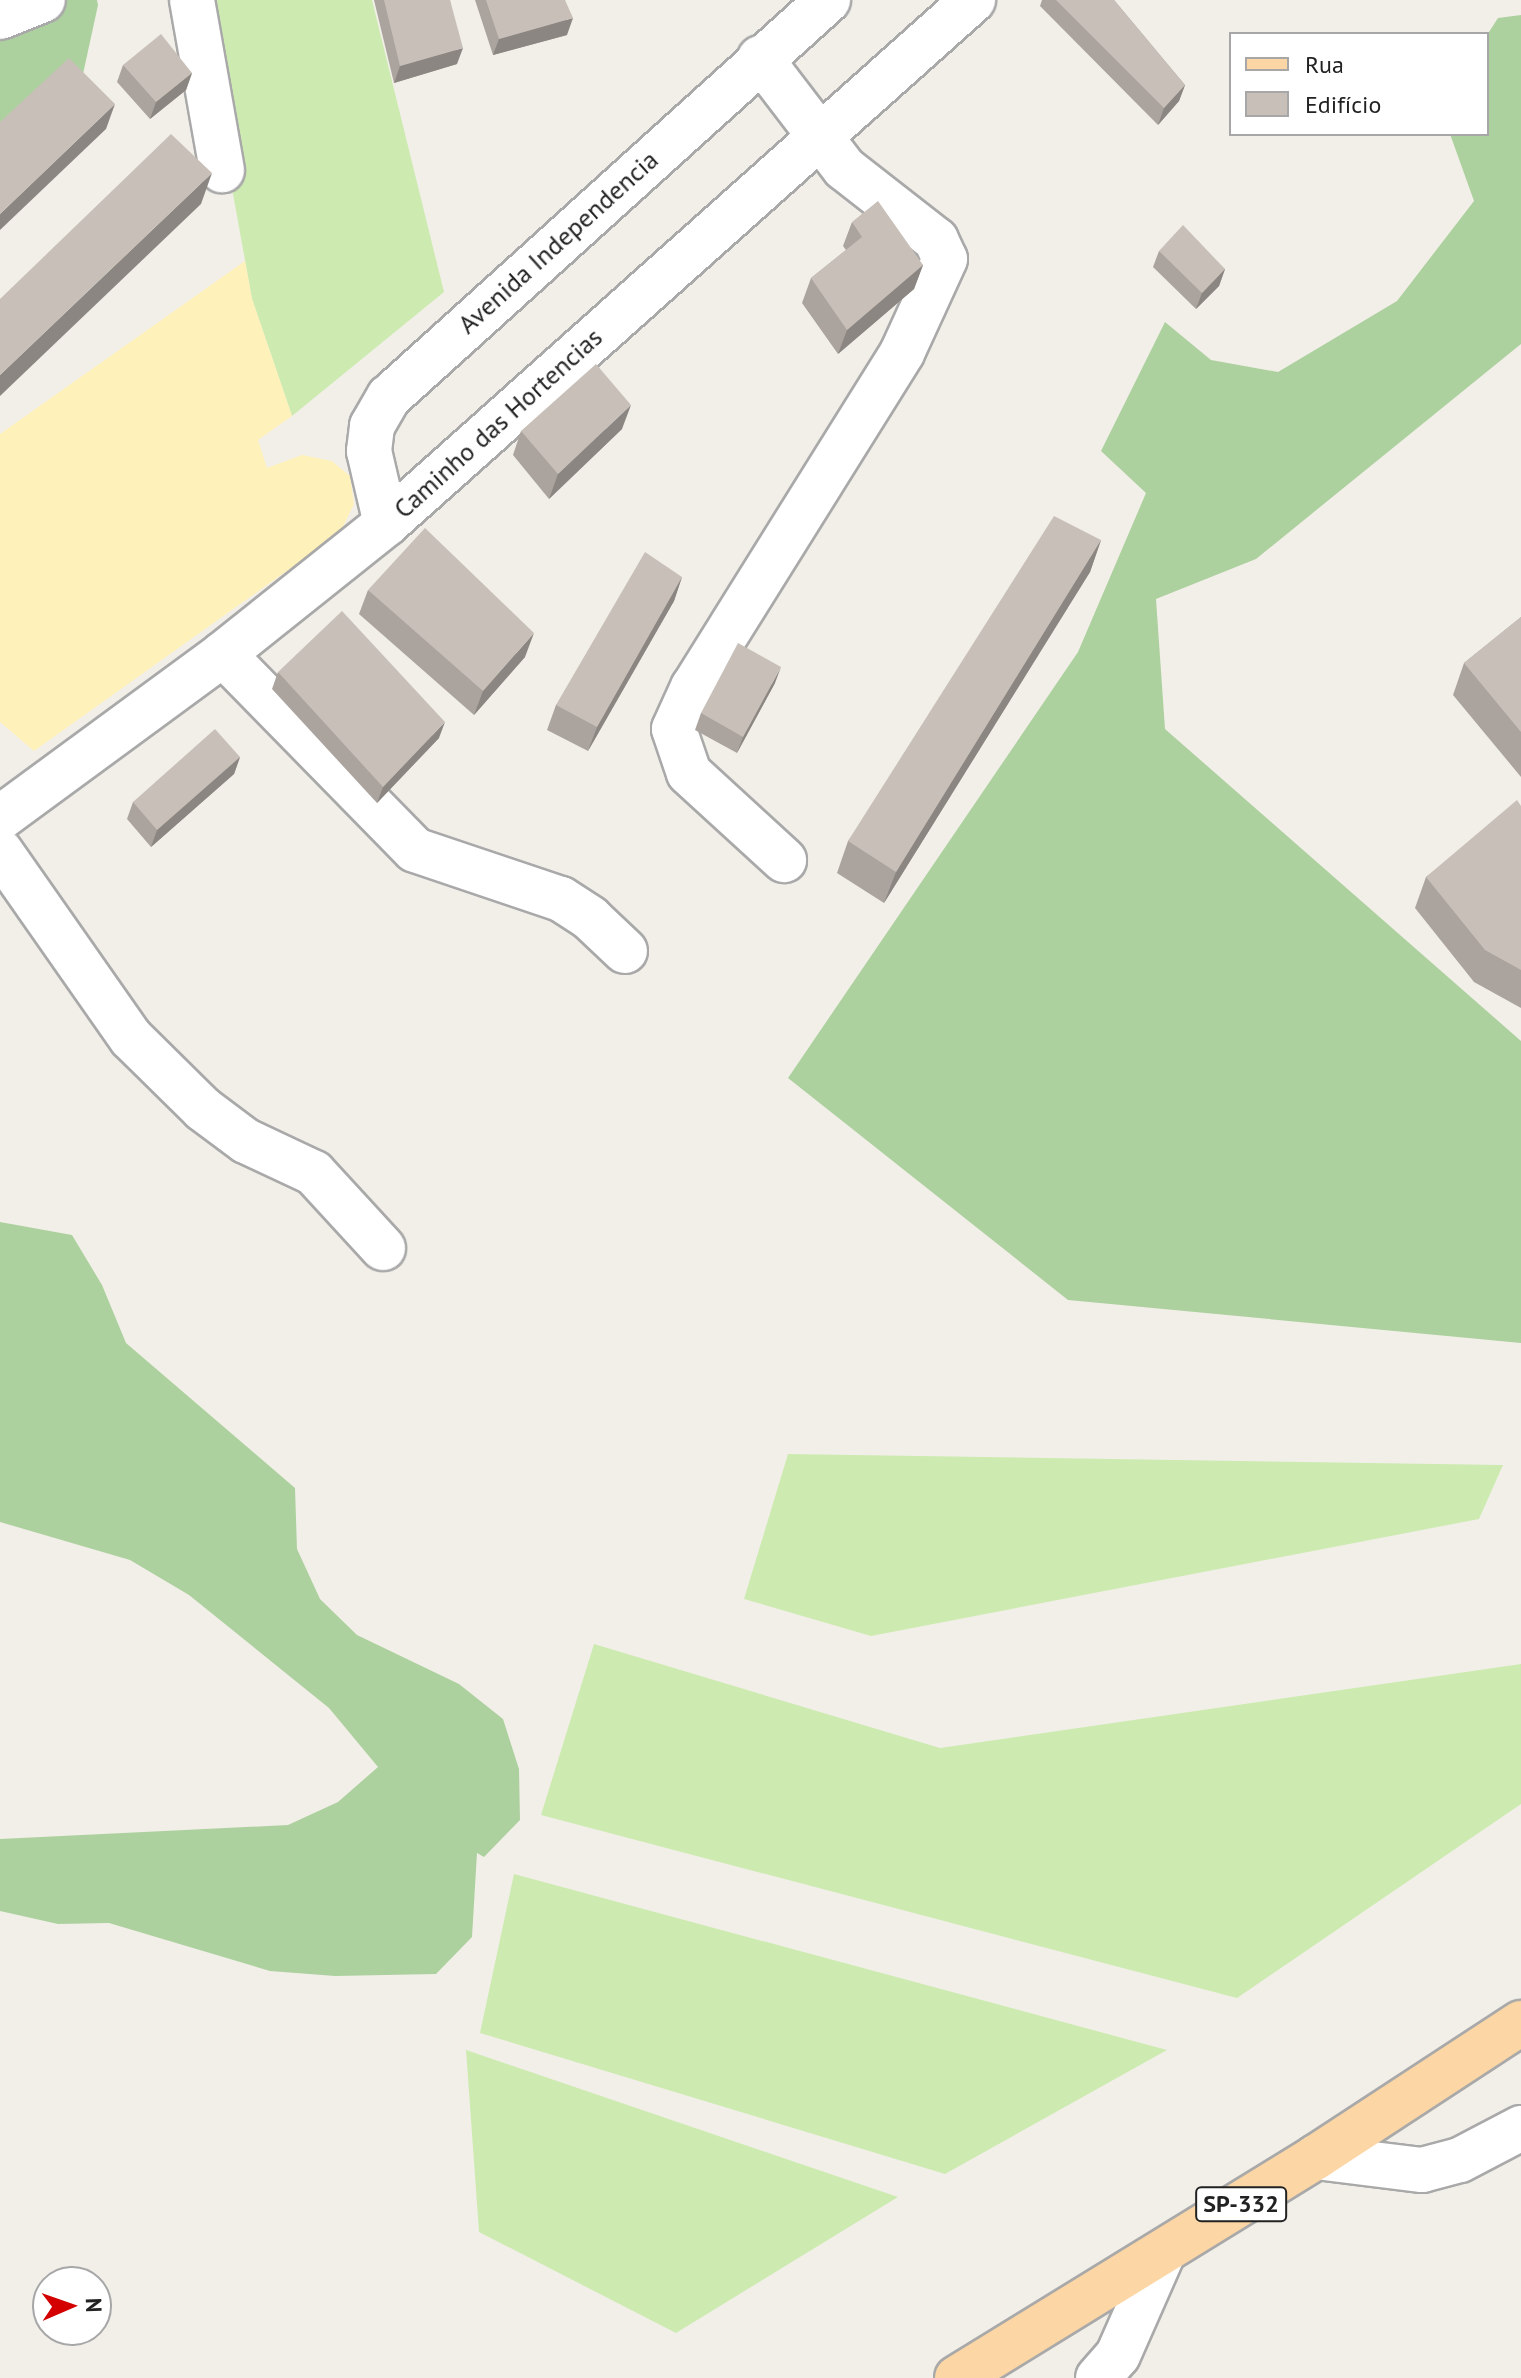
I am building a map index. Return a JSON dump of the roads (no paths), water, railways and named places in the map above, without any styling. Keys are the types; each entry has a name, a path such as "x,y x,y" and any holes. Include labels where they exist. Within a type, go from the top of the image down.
{"main road":[{"name":"SP-332","path":"957,2378 1316,2157 1521,2023"}],"street":[{"path":"0,17 43,0"},
{"path":"192,0 222,170"},
{"name":"Avenida Independencia","path":"386,524 369,451 372,426 389,397 760,58 828,0"},
{"name":"Caminho das Hortencias","path":"0,818 223,654 386,524 973,0"},
{"path":"760,58 844,168 936,240 945,259 902,353 693,687 674,729 689,773 784,860"},
{"path":"223,654 415,850 561,899 590,918 625,951"},
{"path":"0,851 131,1038 203,1109 246,1141 314,1173 383,1248"},
{"path":"1316,2157 1422,2170 1460,2160 1521,2128"},
{"path":"1098,2378 1118,2355 1163,2253"}]}
